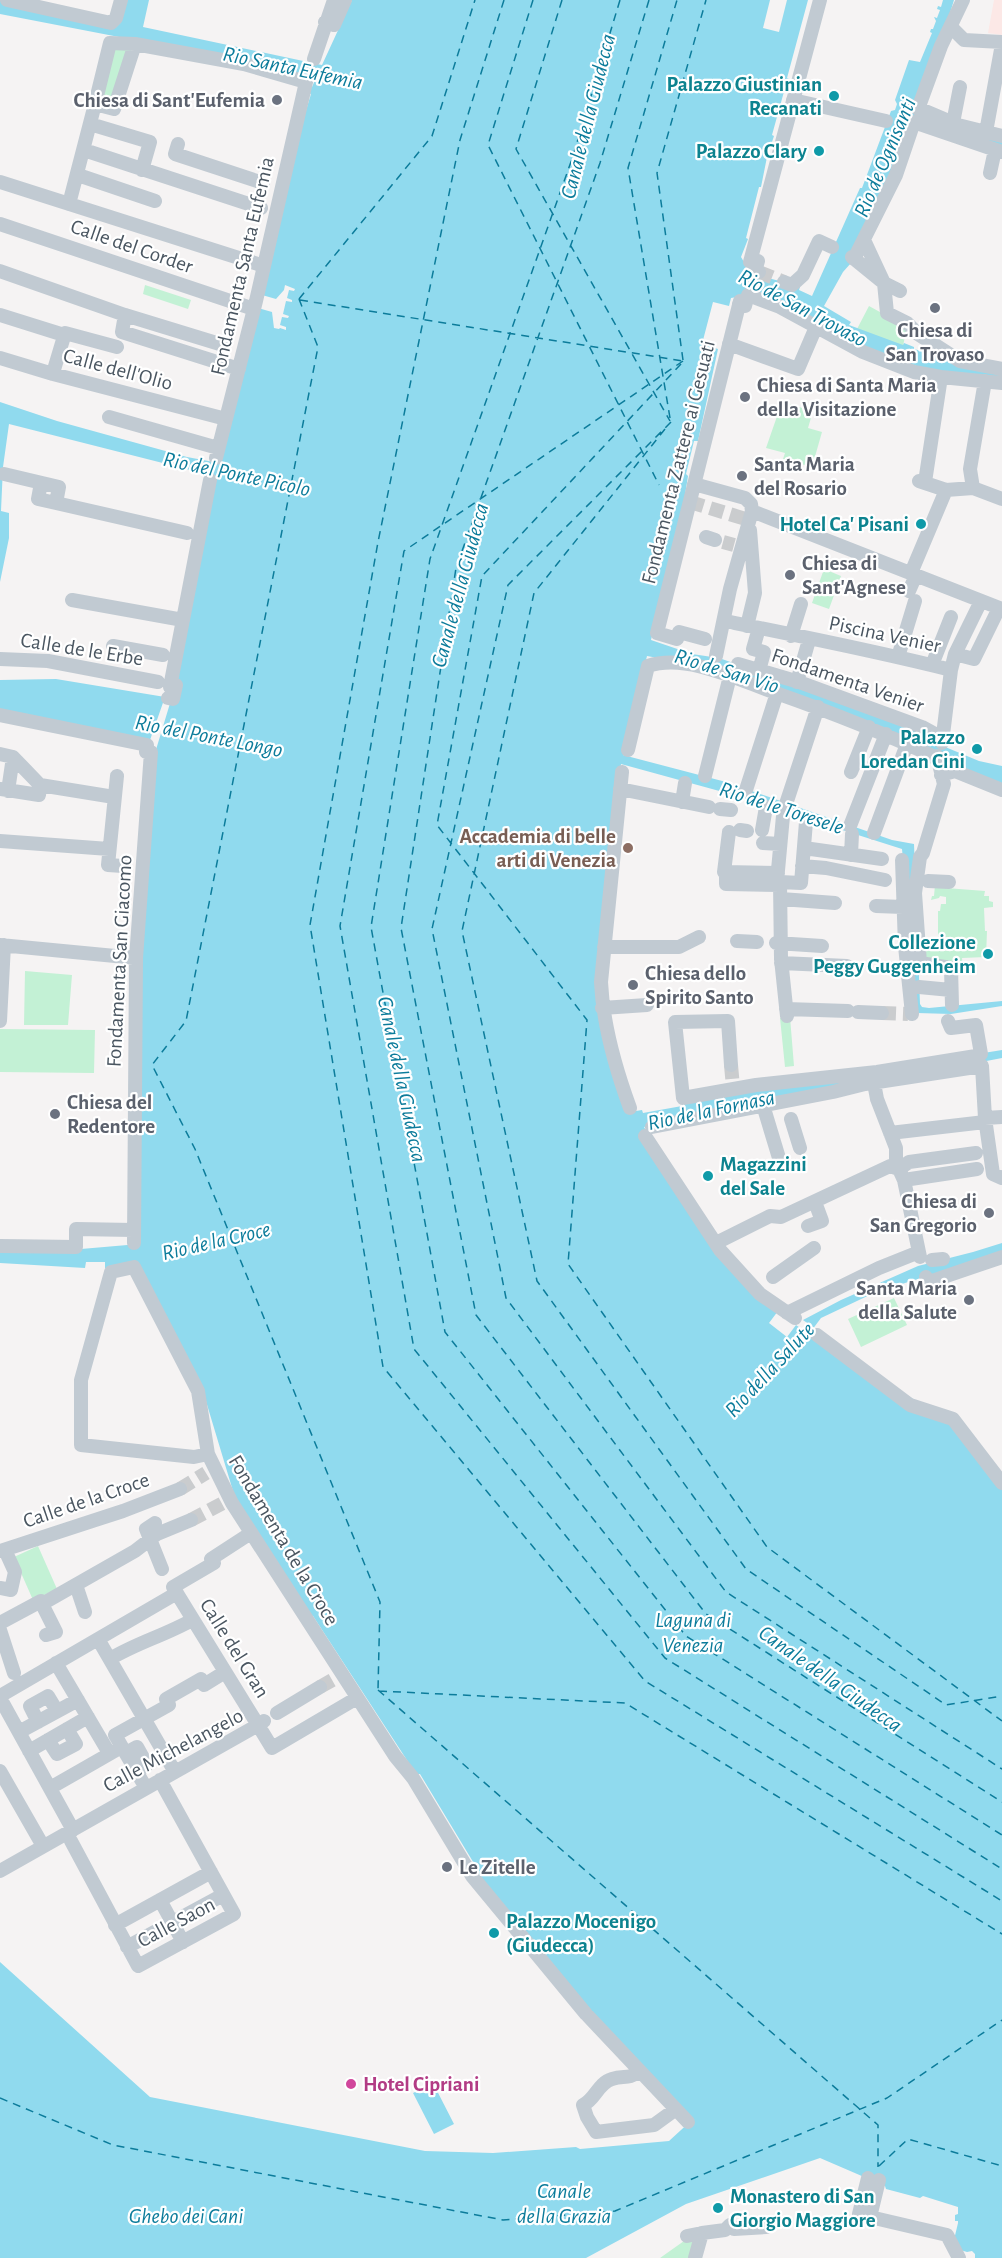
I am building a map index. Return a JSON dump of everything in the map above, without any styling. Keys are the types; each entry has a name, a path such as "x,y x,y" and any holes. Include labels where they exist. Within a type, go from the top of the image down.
{"street":[{"path":"7,0 111,23 116,18 121,0"},
{"path":"329,24 334,0"},
{"path":"314,58 329,24 345,0"},
{"path":"754,265 793,100 820,0"},
{"path":"900,291 884,284 853,258 896,175 941,46 954,30 963,0"},
{"path":"954,30 964,40 1002,43 986,132"},
{"path":"69,204 84,150 94,125 95,104 110,43 135,44 114,109 95,104"},
{"name":"Fondamenta Santa Eufemia","path":"135,44 247,65 306,82 274,186 269,211 264,266 194,535 183,620 171,656 167,687"},
{"path":"953,123 960,87"},
{"path":"793,100 886,121"},
{"path":"917,113 1002,136"},
{"path":"917,113 999,151 990,172"},
{"path":"94,125 150,141 143,165"},
{"path":"178,144 175,154 274,186"},
{"path":"84,150 143,165 180,182 269,211"},
{"path":"78,175 154,201"},
{"path":"0,182 264,266"},
{"name":"Calle del Corder","path":"0,224 253,308"},
{"path":"864,240 884,284 887,313 920,331 960,361 1002,369"},
{"path":"788,283 804,275 819,241 832,247"},
{"path":"0,271 126,315 224,345"},
{"name":"Fondamenta Zattere ai Gesuati","path":"705,639 680,632 677,639 657,633 714,540 699,485 740,303 745,306 748,295 780,307 816,327"},
{"path":"0,315 64,335 64,333 117,347"},
{"path":"126,315 122,332 239,369"},
{"path":"729,344 798,369 816,327 863,352 914,372 1002,383"},
{"path":"53,373 64,335"},
{"name":"Calle dell'Olio","path":"0,358 226,419"},
{"path":"941,377 922,482 948,489 979,489 1002,499"},
{"path":"979,489 970,469 985,381"},
{"path":"110,417 214,465"},
{"path":"4,474 59,487 56,503 194,535"},
{"path":"699,485 745,498 751,512 754,593 753,649 765,648 759,671"},
{"path":"898,657 912,596 914,574 948,489"},
{"path":"751,512 883,557 914,574 1000,609 974,659 955,654"},
{"path":"716,656 730,589 714,540 751,512"},
{"path":"72,600 183,620"},
{"path":"951,670 955,654 981,601"},
{"path":"791,636 801,604"},
{"path":"932,666 951,617"},
{"name":"Piscina Venier","path":"724,621 951,670"},
{"path":"797,682 809,640"},
{"path":"113,646 171,656"},
{"name":"Calle de le Erbe","path":"0,659 48,661 167,687"},
{"path":"628,750 648,666 662,662 706,668 818,707 886,734 936,758 944,787"},
{"name":"Fondamenta Venier","path":"738,664 797,682 922,727 942,740 951,670"},
{"path":"705,776 729,676"},
{"path":"746,790 777,693"},
{"path":"818,707 784,810 780,844 778,943 787,1012 882,1013"},
{"name":"Fondamenta San Giacomo","path":"0,715 150,746 136,958 134,1251"},
{"path":"851,772 869,727"},
{"path":"851,855 851,830 886,734"},
{"path":"874,833 907,744"},
{"path":"6,756 4,790 39,795 40,785"},
{"path":"6,756 40,785 114,797"},
{"path":"952,1005 951,968 920,963 915,893 921,880 918,857 923,853 944,787 955,771 983,780 1002,790"},
{"path":"622,772 601,982 602,1008 620,1081 630,1108"},
{"path":"117,776 108,865 123,866"},
{"path":"682,802 684,783"},
{"path":"620,789 720,808"},
{"path":"766,807 724,873 780,885 835,903"},
{"path":"780,885 801,883 806,822"},
{"path":"748,833 780,844"},
{"path":"0,841 109,849"},
{"path":"804,848 882,859"},
{"path":"902,860 903,907 915,1014"},
{"path":"802,866 826,868 885,880"},
{"path":"921,880 949,882"},
{"path":"876,906 903,907"},
{"path":"604,947 679,946 699,937"},
{"path":"737,941 756,942"},
{"path":"778,943 822,946"},
{"path":"0,1021 2,945 136,958"},
{"path":"781,963 847,966"},
{"path":"919,987 951,990"},
{"path":"602,1008 647,1005"},
{"path":"731,1065 728,1021 675,1022 682,1098 756,1085 980,1058"},
{"path":"948,1021 951,1028 976,1025 985,1120 983,1152 977,1169 979,1179 1002,1180"},
{"path":"874,1083 877,1099 896,1148 927,1259 872,1271 791,1316 759,1290 716,1243 649,1132 980,1058"},
{"path":"763,1105 779,1158"},
{"path":"890,1132 1002,1117"},
{"path":"791,1119 800,1148"},
{"path":"716,1243 770,1216 781,1217 900,1169 983,1152"},
{"path":"983,1152 993,1174 1002,1180"},
{"path":"900,1169 977,1169"},
{"path":"808,1226 822,1221 815,1202"},
{"path":"0,1246 76,1247 76,1229 134,1251 111,1272 81,1380 81,1445 194,1457 208,1454"},
{"path":"773,1277 814,1248"},
{"name":"Fondamenta de la Croce","path":"134,1251 198,1391 210,1470 338,1676 357,1698 413,1779 472,1876 587,2015 688,2122"},
{"path":"868,1257 872,1271"},
{"path":"926,1277 929,1282 1002,1257"},
{"path":"817,1335 910,1405 953,1419 1002,1483"},
{"name":"Calle de la Croce","path":"0,1587 11,1590 15,1572 3,1551 123,1511 180,1489"},
{"path":"42,1604 135,1551 157,1534 191,1520"},
{"path":"155,1523 146,1528 162,1569"},
{"path":"160,1780 223,1895 128,1947 50,1788 0,1697 177,1593 173,1587 213,1563 211,1559 251,1533"},
{"path":"76,1585 85,1612"},
{"name":"Calle del Gran","path":"177,1593 225,1672 261,1723"},
{"path":"0,1623 41,1601 56,1632 46,1635"},
{"path":"110,1659 125,1650 171,1632 192,1620"},
{"path":"0,1630 14,1673"},
{"path":"98,1639 175,1772"},
{"path":"56,1663 106,1748"},
{"path":"50,1788 106,1748 121,1745 144,1718 169,1705 166,1700 201,1679 204,1684 225,1672"},
{"path":"277,1713 320,1687"},
{"name":"Calle Michelangelo","path":"0,1871 43,1846 72,1836 146,1788 261,1723 272,1748 357,1698"},
{"path":"19,1732 78,1700"},
{"path":"29,1751 88,1717"},
{"path":"121,1745 146,1788"},
{"path":"0,1771 43,1846"},
{"path":"116,1925 211,1872"},
{"name":"Calle Saon","path":"128,1947 138,1966 183,1942 234,1914 223,1895"},
{"path":"160,1900 183,1942"},
{"path":"640,2071 632,2078 612,2079 596,2091 590,2102 583,2105 596,2132 654,2125 676,2109"},
{"path":"874,2179 859,2214 946,2235 959,2258"},
{"path":"687,2236 725,2230 728,2221 734,2229 766,2227"},
{"path":"695,2258 702,2233"}],"shaded area":[{"path":"994,0 1002,0 1002,35 988,33"}],"green space":[{"path":"113,47 132,47 113,107 98,103"},
{"path":"145,285 191,300 188,309 143,294"},
{"path":"869,306 907,327 903,346 857,329"},
{"path":"782,402 813,411 808,428 822,432 812,467 783,459 785,453 766,448"},
{"path":"824,569 841,576 829,609 812,603"},
{"path":"935,885 985,891 984,896 989,896 993,907 984,908 985,931 987,931 986,957 962,958 963,968 923,962 922,950 951,951 950,937 938,937 938,911 940,911 941,904 946,904 946,897 940,896 931,900 934,896"},
{"path":"25,971 72,975 68,1025 24,1025"},
{"path":"790,1017 794,1066 785,1067 780,1018"},
{"path":"0,1029 95,1030 94,1073 0,1072"},
{"path":"894,1298 907,1325 861,1347 848,1319"},
{"path":"38,1546 57,1589 33,1600 14,1557"},
{"path":"697,2238 691,2258 660,2258 684,2241"}],"water":[{"name":"Laguna di Venezia","path":"0,0 117,26 124,0 149,0 143,27 322,65 352,0 770,0 763,28 779,32 787,0 808,0 787,78 789,79 787,88 785,88 772,135 774,136 770,142 761,187 759,187 746,238 748,239 741,257 753,271 760,275 800,287 799,290 812,296 860,188 862,188 891,111 895,110 897,104 895,100 909,60 920,62 936,21 934,17 937,18 940,10 937,9 938,6 941,7 943,0 954,0 942,39 916,106 1002,139 1002,150 912,119 851,263 843,272 824,306 851,322 849,325 903,345 904,343 914,349 964,364 1002,371 1002,382 932,372 737,297 731,298 729,306 713,302 702,344 718,349 698,441 694,441 686,474 688,476 681,521 651,640 692,654 719,658 911,725 938,744 979,761 1002,766 1002,785 942,759 696,665 647,656 623,755 726,782 892,840 914,844 920,1004 922,1007 929,1008 1002,1001 1002,1006 951,1014 917,1013 902,849 723,792 621,764 597,983 616,1081 636,1111 642,1110 643,1113 682,1106 682,1102 1002,1050 1002,1058 644,1127 717,1251 796,1325 841,1300 918,1266 1002,1243 1002,1253 876,1292 821,1318 809,1334 950,1422 1002,1488 1002,2258 975,2258 972,2251 957,2249 953,2244 958,2223 955,2221 955,2215 958,2214 958,2207 923,2196 920,2198 886,2189 885,2186 820,2158 686,2204 586,2258 0,2258 0,1962 150,2097 425,2151 493,2153 576,2147 580,2149 669,2141 693,2119 589,2010 476,1873 478,1870 420,1774 416,1774 313,1616 308,1615 236,1501 202,1388 139,1269 105,1268 105,1262 86,1262 85,1268 0,1263 0,1249 81,1249 139,1244 140,955 155,753 0,711 0,680 56,679 165,697 184,639 195,593 210,475 9,424 3,467 1,511 9,513 9,538 0,582 0,402 57,421 187,457 219,463 297,140 311,94 308,93 316,78 233,59 0,14"},
{"path":"433,2083 454,2124 434,2134 413,2093"}],"pier":[{"path":"285,285 295,289 294,291 289,290 287,298 292,302 286,301 283,314 289,316 288,318 282,317 280,325 286,327 286,330 274,328 272,312 258,308 262,295 276,299 284,290"},
{"path":"165,697 171,700 155,753 150,740"},
{"path":"778,1311 800,1318 816,1329 814,1338 796,1325 787,1337 769,1323"}],"ferry route":[{"path":"299,299 432,136 475,0"},
{"path":"504,0 460,140 378,542 310,925 383,1367 645,1681 1002,1901"},
{"path":"533,0 488,145 659,485"},
{"path":"562,0 516,149 670,421"},
{"path":"620,0 572,159 430,559 371,927 445,1332 686,1636 1002,1835"},
{"path":"649,0 600,163 456,568 401,928 476,1315 706,1614 1002,1802"},
{"path":"670,418 628,168 677,0"},
{"path":"683,360 657,173 706,0"},
{"path":"299,299 318,347 186,1021 152,1065 195,1149 380,1602 378,1690"},
{"path":"300,300 683,361"},
{"path":"683,361 404,551 340,926 414,1349 665,1658 1002,1869"},
{"path":"681,364 482,576 437,825 587,1020 568,1264 767,1547 1002,1721"},
{"path":"671,422 508,585 432,929 506,1298 726,1592 1002,1769"},
{"path":"665,429 534,593 462,931 537,1281 746,1569 946,1705 1002,1696"},
{"path":"378,1690 878,2125 878,2167"},
{"path":"379,1691 625,1703 1002,1934"},
{"path":"0,2098 113,2145 503,2220 615,2211 887,2098 1002,2020"},
{"path":"879,2166 908,2139 1002,2166"}],"tunnel":[{"path":"759,272 784,282"},
{"path":"690,502 749,520"},
{"path":"723,542 734,545"},
{"path":"882,1013 908,1014"},
{"path":"731,1065 733,1087"},
{"path":"180,1489 206,1473"},
{"path":"191,1520 225,1502"},
{"path":"320,1687 334,1679"}],"place":[{"name":"Palazzo Giustinian Recanati","path":"834,96"},
{"name":"Chiesa di Sant'Eufemia","path":"277,100"},
{"name":"Palazzo Clary","path":"819,151"},
{"name":"Chiesa di San Trovaso","path":"935,308"},
{"name":"Chiesa di Santa Maria della Visitazione","path":"745,397"},
{"name":"Santa Maria del Rosario","path":"742,476"},
{"name":"Hotel Ca' Pisani","path":"921,524"},
{"name":"Chiesa di Sant'Agnese","path":"790,575"},
{"name":"Palazzo Loredan Cini","path":"977,749"},
{"name":"Accademia di belle arti di Venezia","path":"628,848"},
{"name":"Collezione Peggy Guggenheim","path":"988,954"},
{"name":"Chiesa dello Spirito Santo","path":"633,985"},
{"name":"Chiesa del Redentore","path":"55,1114"},
{"name":"Magazzini del Sale","path":"708,1176"},
{"name":"Chiesa di San Gregorio","path":"989,1213"},
{"name":"Santa Maria della Salute","path":"969,1300"},
{"name":"Le Zitelle","path":"447,1867"},
{"name":"Palazzo Mocenigo (Giudecca)","path":"494,1933"},
{"name":"Hotel Cipriani","path":"351,2084"},
{"name":"Monastero di San Giorgio Maggiore","path":"718,2208"}],"water label":[{"name":"Rio Santa Eufemia","path":"293,67"},
{"name":"Canale della Giudecca","path":"587,116"},
{"name":"Rio de Ognisanti","path":"884,157"},
{"name":"Rio de San Trovaso","path":"803,307"},
{"name":"Rio del Ponte Picolo","path":"237,473"},
{"name":"Canale della Giudecca","path":"459,585"},
{"name":"Rio de San Vio","path":"727,670"},
{"name":"Rio del Ponte Longo","path":"209,735"},
{"name":"Rio de le Toresele","path":"782,807"},
{"name":"Canale della Giudecca","path":"403,1079"},
{"name":"Rio de la Fornasa","path":"711,1109"},
{"name":"Rio de la Croce","path":"216,1240"},
{"name":"Rio della Salute","path":"769,1369"},
{"name":"Canale della Giudecca","path":"831,1678"},
{"name":"Canale della Grazia","path":"564,2202"},
{"name":"Ghebo dei Cani","path":"186,2215"}]}
